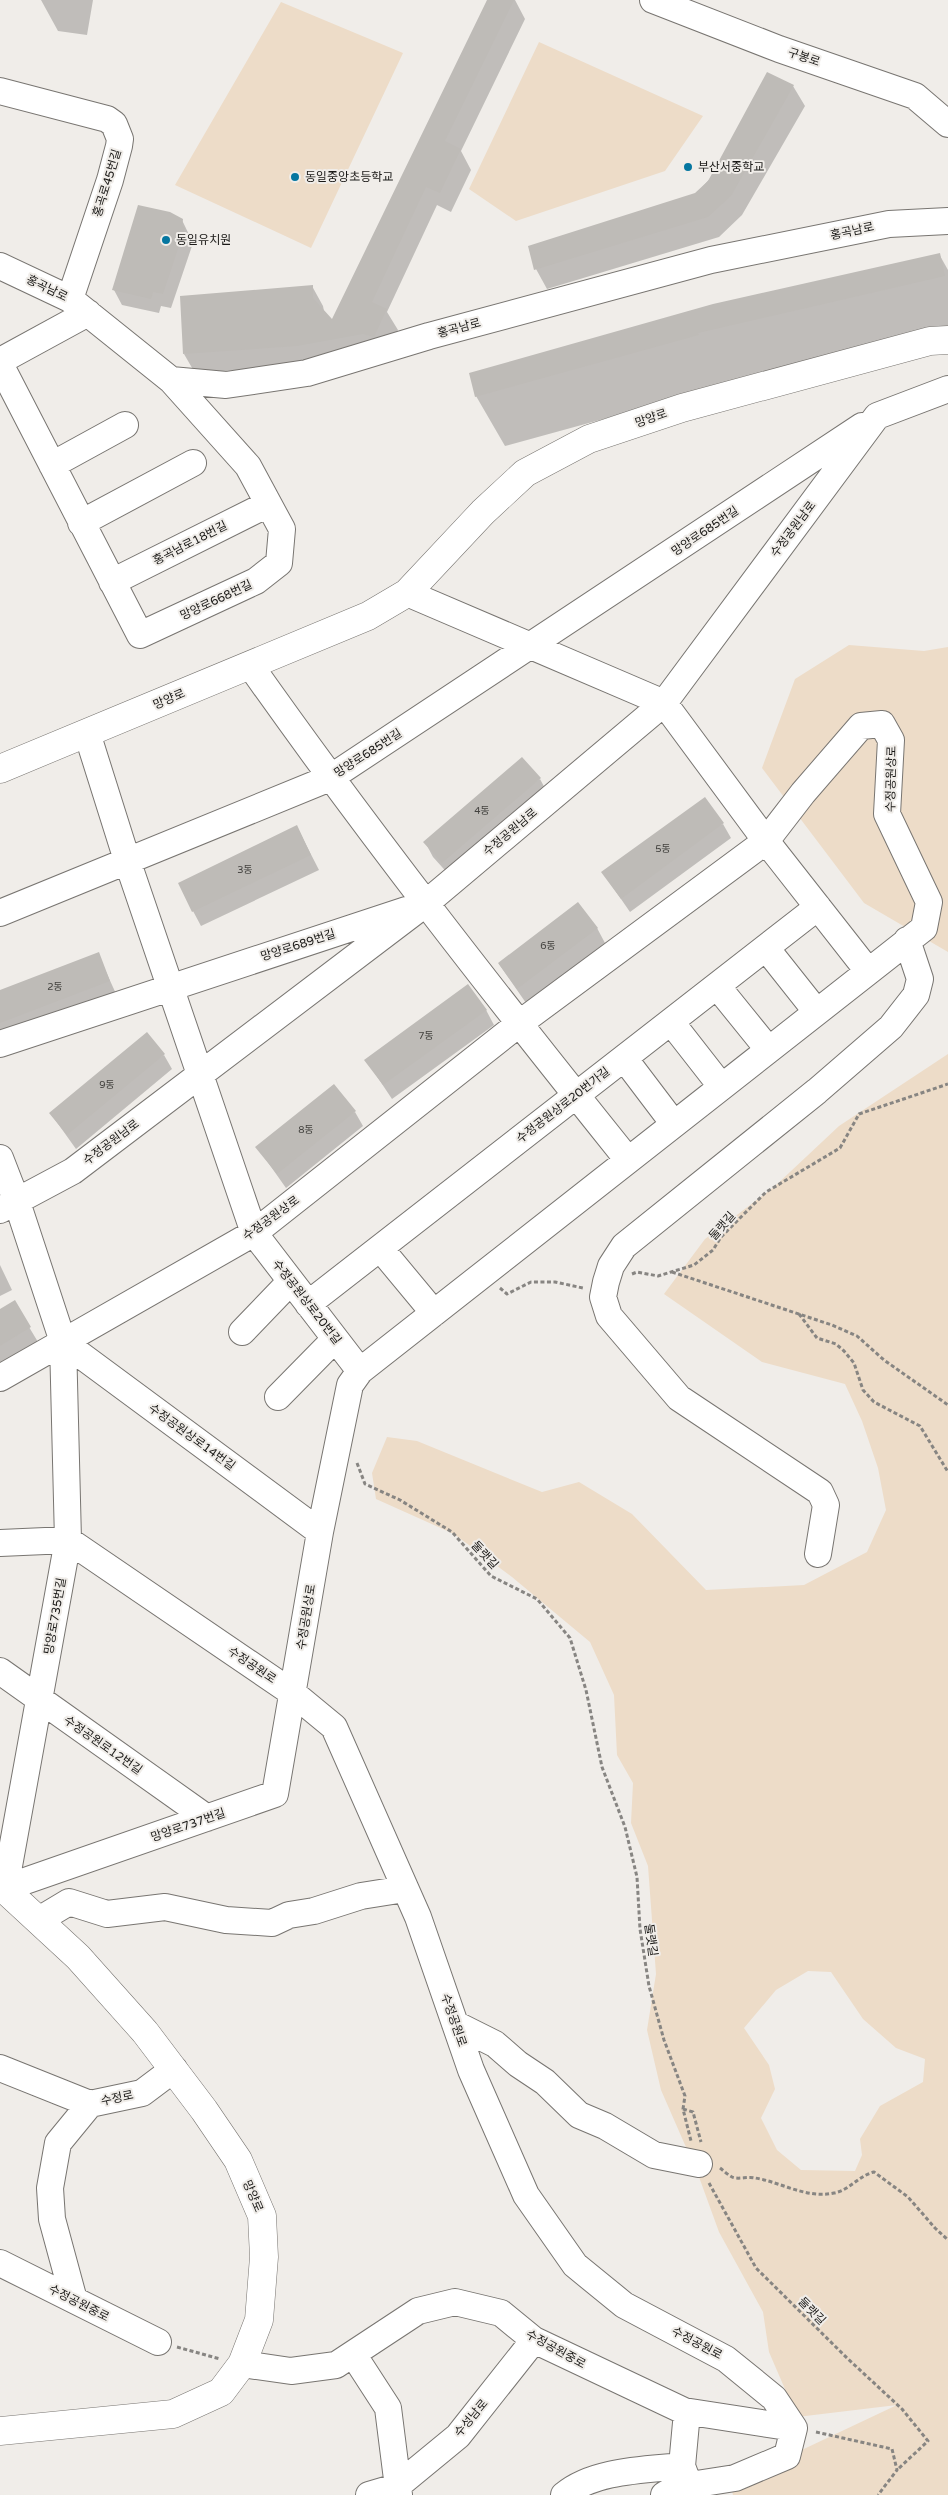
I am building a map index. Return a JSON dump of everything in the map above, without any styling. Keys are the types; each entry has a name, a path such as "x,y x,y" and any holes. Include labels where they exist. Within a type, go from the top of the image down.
{"main road":[{"name":"망양로","path":"0,769 368,616 406,594 483,512 525,473 589,439 682,408 775,381 930,341 948,340"},
{"name":"망양로","path":"0,2431 173,2414 221,2392 242,2364 259,2320 264,2257 262,2216 238,2160 174,2069 78,1957 2,1887"}],"street":[{"name":"구봉로","path":"653,0 779,48 915,96 948,124"},
{"name":"홍곡로45번길","path":"0,91 108,119 114,124 120,139 79,306"},
{"name":"홍곡남로","path":"0,266 79,306 171,380 226,385 307,372 438,334 711,260 888,224 948,221"},
{"path":"79,306 0,362 112,582"},
{"name":"망양로668번길","path":"112,582 140,635 256,581 279,563 282,529 248,466 171,380"},
{"path":"877,416 948,389"},
{"name":"망양로685번길","path":"0,913 330,778 877,416"},
{"name":"수정공원남로","path":"8,1206 73,1171 426,904 664,703 877,416"},
{"path":"52,465 125,425"},
{"path":"81,523 193,463"},
{"name":"홍곡남로18번길","path":"112,582 268,504"},
{"path":"406,594 532,645 664,703 766,841 868,971"},
{"path":"250,665 330,778"},
{"name":"수정공원상로","path":"0,1378 254,1233 520,1023 766,841 803,793 861,726 882,724 892,740 888,814 929,902 924,928 360,1371 350,1385 320,1532 294,1694"},
{"path":"87,733 127,860 254,1233"},
{"name":"망양로685번길","path":"330,778 426,904"},
{"path":"426,904 628,1160"},
{"name":"망양로689번길","path":"0,1044 171,986 426,904"},
{"name":"수정공원상로20번가길","path":"308,1304 818,907"},
{"path":"818,1554 826,1505 820,1492 679,1398 608,1316 603,1297 611,1266 624,1246 817,1091 891,1027 916,995 920,979 907,940"},
{"path":"766,948 816,1012"},
{"path":"717,986 768,1050"},
{"path":"671,1022 721,1086"},
{"path":"624,1058 674,1124"},
{"path":"0,1158 8,1206 63,1342"},
{"name":"수정공원상로20번길","path":"254,1233 360,1371"},
{"path":"380,1248 434,1313"},
{"path":"242,1332 291,1281"},
{"path":"278,1396 335,1339"},
{"name":"수정공원상로14번길","path":"63,1342 320,1532"},
{"name":"망양로735번길","path":"2,1887 40,1701 68,1540 63,1342"},
{"path":"0,1543 68,1540"},
{"name":"수정공원로","path":"68,1540 294,1694 334,1727 418,1917 471,2070 526,2195 575,2265 624,2305 726,2359 774,2398 794,2428"},
{"name":"수정공원로12번길","path":"0,1671 207,1818"},
{"name":"망양로737번길","path":"2,1887 275,1794 294,1694"},
{"path":"40,1920 69,1902 107,1914 165,1907 226,1920 272,1923 289,1915 314,1911 361,1896 405,1889"},
{"path":"455,2024 495,2044 518,2064 545,2082 580,2115 605,2126 654,2155 706,2158"},
{"name":"수정로","path":"0,2068 90,2104 142,2093 174,2069"},
{"path":"74,2300 52,2219 50,2188 58,2143 90,2104"},
{"name":"수정공원중로","path":"0,2263 158,2342"},
{"name":"수정공원중로","path":"242,2364 291,2372 336,2365 418,2311 455,2302 501,2314 534,2340 687,2412 748,2423 794,2428"},
{"name":"수성남로","path":"369,2495 397,2491 458,2436 534,2340"},
{"path":"354,2354 388,2408 397,2491"},
{"path":"664,2495 677,2487 685,2476 687,2412"},
{"path":"564,2495 574,2486 608,2476 735,2478 787,2456 794,2428"}],"path":[{"name":"둘랫길","path":"484,1273 506,1294 530,1282 555,1282 581,1288 637,1272 658,1276 694,1265 713,1250 721,1237 766,1192 840,1148 859,1114 948,1084"},
{"path":"671,1272 799,1314 857,1336 884,1360 948,1405"},
{"path":"799,1314 817,1338 836,1344 844,1351 854,1363 863,1390 874,1402 920,1426 948,1472"},
{"name":"둘랫길","path":"355,1460 365,1484 400,1500 452,1532 491,1576 537,1598 570,1638 586,1690 602,1767 625,1828 637,1877 640,1929 649,1986 664,2040 685,2096 683,2110 688,2132 706,2158 756,2268 847,2358 902,2409 928,2441 897,2470"},
{"path":"683,2110 693,2112 706,2158 733,2178 754,2178 795,2191 824,2194 848,2188 863,2175 874,2172 908,2197 948,2240"},
{"path":"158,2342 242,2364"},
{"path":"794,2428 852,2438 892,2448 897,2470 878,2495"}],"shaded area":[{"path":"281,2 403,53 311,248 175,185"},
{"path":"539,42 703,116 665,171 516,221 469,189"},
{"path":"849,645 924,651 948,647 948,952 864,903 762,768 795,679"},
{"path":"948,1054 948,2495 733,2495 730,2484 897,2405 797,2417 769,2352 763,2312 719,2232 699,2177 661,2090 647,2030 656,1974 648,1866 631,1823 633,1783 617,1755 614,1695 590,1642 512,1577 454,1534 376,1499 372,1473 387,1437 417,1441 542,1492 579,1482 632,1514 706,1590 804,1585 867,1552 886,1510 878,1468 862,1421 845,1384 762,1362 664,1294 705,1239 774,1187 839,1126","holes":["808,1971 831,1972 863,2019 896,2048 925,2059 923,2082 880,2106 860,2139 862,2155 855,2171 801,2170 777,2150 761,2118 775,2089 769,2065 744,2028 776,1990"]}],"building":[{"path":"487,0 514,0 445,141 461,149 440,193 426,187 372,302 387,309 374,337 363,334 297,346 183,354 180,296 313,285 313,298 332,319"},
{"path":"767,72 794,85 731,196 708,217 534,270 528,246 695,193 708,181"},
{"path":"138,205 170,212 183,219 182,226 185,228 163,294 153,292 151,299 112,290"},
{"path":"940,253 945,276 698,333 699,335 475,397 469,373 713,304"},
{"path":"522,757 541,778 442,863 423,842"},
{"path":"705,797 724,823 621,899 601,872"},
{"path":"297,825 311,855 192,912 178,883"},
{"path":"578,902 598,928 517,989 498,963"},
{"path":"99,952 110,981 0,1023 0,990"},
{"path":"468,984 487,1010 383,1085 364,1060"},
{"path":"147,1032 165,1054 67,1135 49,1113"},
{"path":"334,1084 356,1111 277,1174 255,1147"},
{"path":"15,1300 31,1327 0,1346 0,1309"}],"place":[{"name":"부산서중학교","path":"688,167"},
{"name":"동일중앙초등학교","path":"295,177"},
{"name":"동일유치원","path":"166,240"}]}
